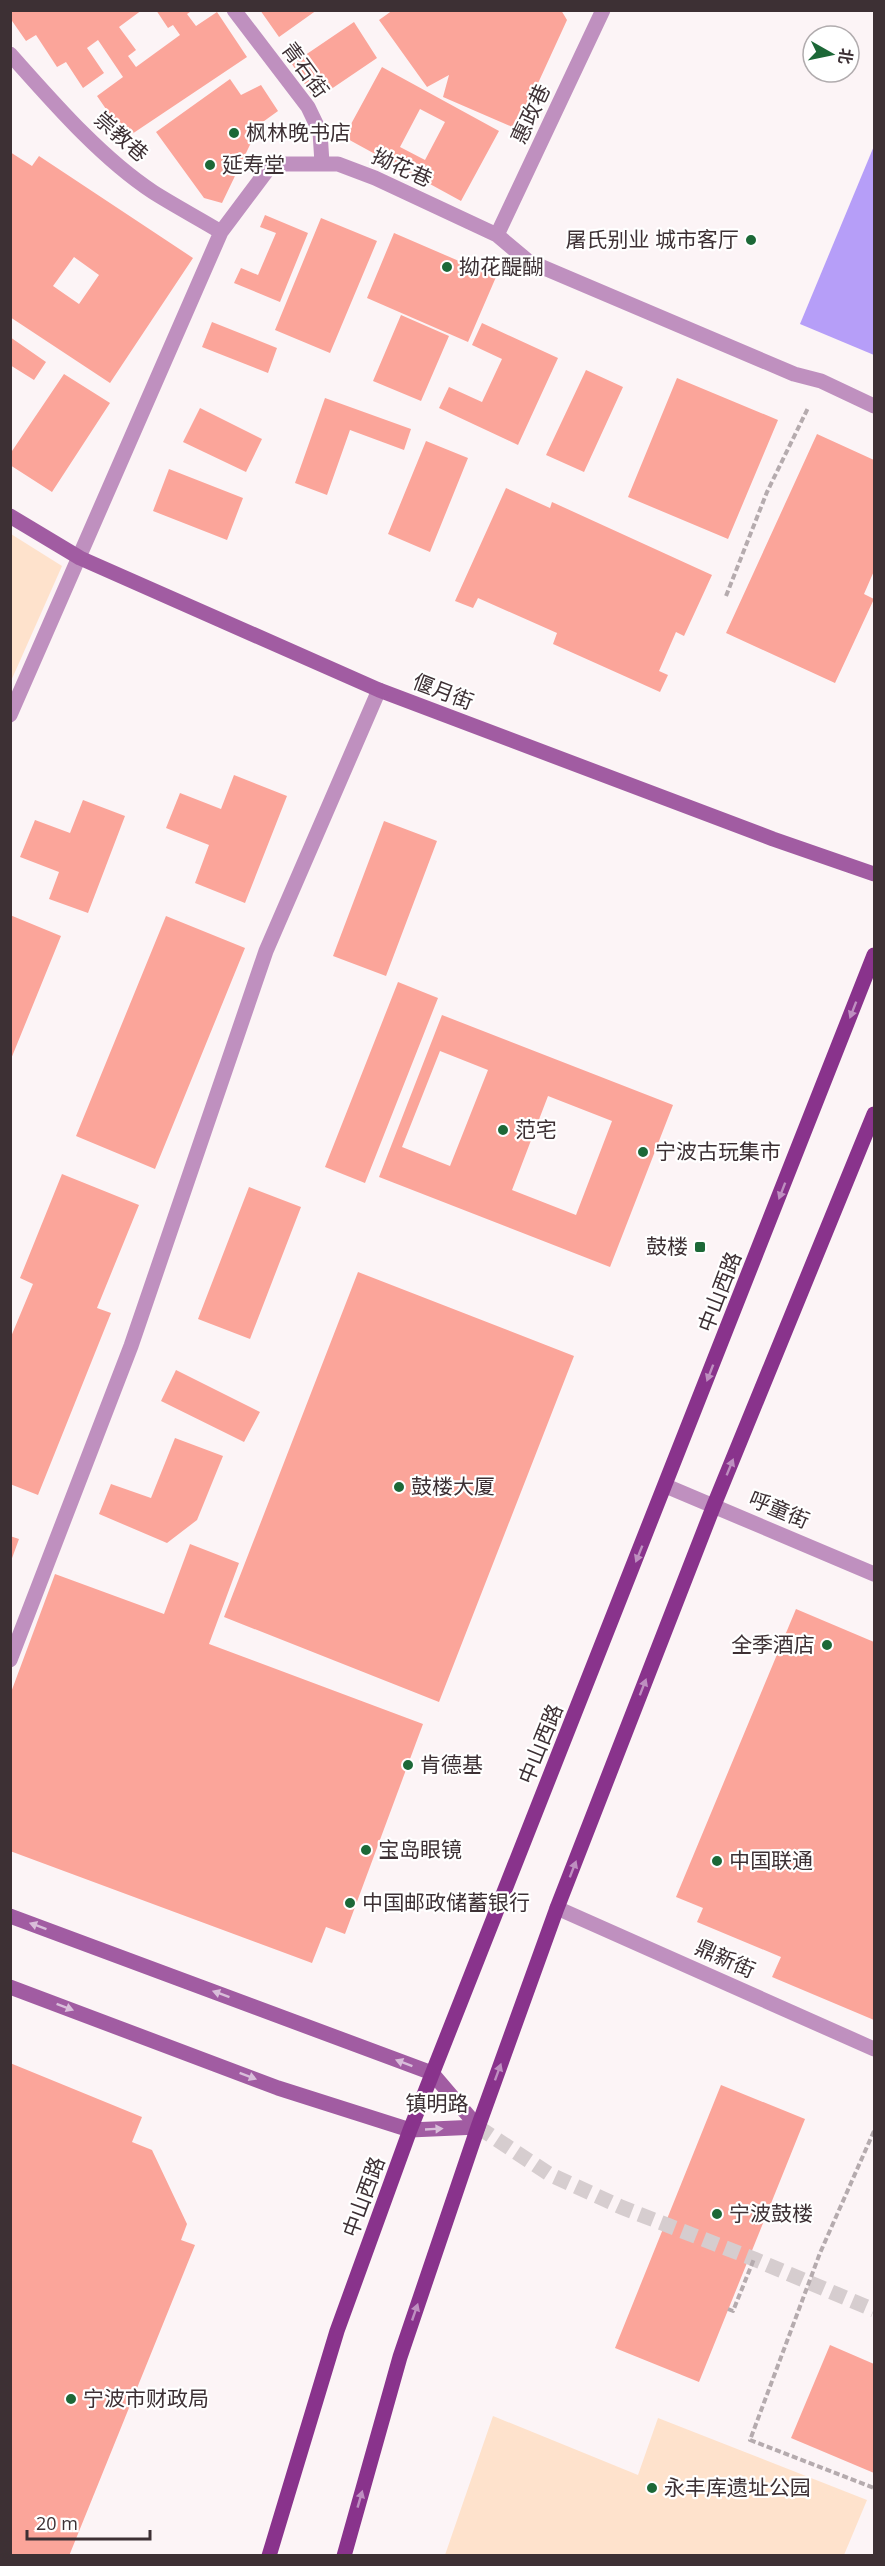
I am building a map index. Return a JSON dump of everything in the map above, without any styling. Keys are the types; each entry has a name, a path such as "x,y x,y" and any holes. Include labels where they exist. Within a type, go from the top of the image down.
{"main road":[{"name":"偃月街","path":"10,516 80,558 379,690 773,839 874,874"},
{"name":"中山西路","path":"269,2556 337,2331 410,2130 874,956"},
{"path":"344,2556 400,2357 478,2127 558,1908 714,1505 874,1114"},
{"name":"镇明路","path":"10,1916 432,2073 478,2127"},
{"name":"镇明路","path":"10,1987 278,2088 410,2130 478,2127"}],"street":[{"name":"青石街","path":"234,10 308,107 320,132 322,163"},
{"name":"惠政巷","path":"497,235 603,10"},
{"name":"崇教巷","path":"10,54 51,100 98,146 152,191 221,232"},
{"name":"拗花巷","path":"10,715 221,232 272,164 338,164 375,178 497,235 528,261 794,374 821,381 874,406"},
{"path":"10,1660 132,1346 266,951 379,690"},
{"name":"呼童街","path":"666,1486 874,1574"},
{"name":"鼎新街","path":"558,1908 874,2049"}],"path":[{"path":"726,596 767,492 821,381"},
{"path":"874,2131 816,2263 750,2440 874,2488"},
{"path":"728,2309 734,2311 754,2259"}],"shaded area":[{"path":"874,146 874,355 800,324"},
{"path":"11,534 62,566 11,681"},
{"name":"永丰库遗址公园","path":"493,2416 638,2475 658,2418 867,2500 844,2555 445,2555"}],"building":[{"path":"10,10 142,10 119,27 136,50 128,56 136,67 180,35 173,25 168,28 156,10 193,10 187,14 196,26 217,12 247,57 126,138 97,96 123,77 98,40 87,48 104,73 83,88 66,62 57,67 36,35 26,41 10,18"},
{"path":"260,10 317,10 279,37"},
{"path":"393,10 561,10 567,20 517,129 443,97 449,75 427,87 379,20"},
{"path":"354,22 377,58 315,100 292,64"},
{"path":"382,67 499,131 461,201 344,137","holes":["420,109 445,122 425,160 400,147"]},
{"name":"延寿堂","path":"230,79 241,95 261,85 278,111 260,124 222,203 204,198 156,132"},
{"path":"10,152 32,166 39,156 193,258 110,383 10,317","holes":["74,257 99,275 79,304 53,286"]},
{"path":"265,215 308,233 280,302 234,283 241,268 258,275 276,233 260,227"},
{"path":"321,218 377,241 330,353 275,330"},
{"path":"394,233 496,277 468,342 367,298"},
{"path":"401,315 449,336 421,401 373,381"},
{"path":"212,322 277,348 268,373 202,347"},
{"path":"482,323 558,358 518,445 439,408 449,387 482,402 502,359 472,345"},
{"path":"10,337 46,362 34,380 10,365"},
{"path":"586,370 623,387 584,472 546,455"},
{"path":"64,374 110,403 52,492 10,465 10,454"},
{"path":"677,378 778,420 728,539 628,497"},
{"path":"325,398 411,429 404,450 350,430 327,495 295,483"},
{"path":"200,408 262,439 246,472 183,442"},
{"path":"817,434 874,460 874,571 864,594 874,599 835,683 726,633"},
{"path":"426,441 468,458 430,552 388,534"},
{"path":"169,469 243,498 227,540 153,511"},
{"path":"506,488 550,508 552,502 712,575 684,636 676,632 659,671 668,675 660,692 553,644 557,633 478,598 473,608 455,601"},
{"path":"234,775 287,796 245,903 195,883 209,845 166,828 180,793 221,809"},
{"path":"83,800 125,816 88,913 49,899 59,872 20,857 35,820 70,833"},
{"path":"384,821 437,841 386,976 333,956"},
{"path":"10,915 61,936 11,1059 10,1059"},
{"path":"166,916 245,948 155,1169 76,1136"},
{"path":"398,982 438,998 365,1183 325,1167"},
{"path":"442,1015 673,1105 610,1267 379,1177","holes":["440,1051 488,1070 450,1166 402,1147","548,1096 612,1121 576,1215 512,1190"]},
{"path":"62,1174 139,1205 97,1308 111,1313 38,1495 10,1484 10,1339 33,1284 20,1278"},
{"path":"249,1187 301,1207 250,1339 198,1319"},
{"name":"鼓楼大厦","path":"358,1272 574,1356 439,1702 224,1617"},
{"path":"176,1370 260,1412 244,1442 161,1401"},
{"path":"175,1438 223,1456 197,1520 167,1543 99,1514 111,1484 151,1498"},
{"path":"10,1536 19,1539 11,1561 10,1561"},
{"path":"190,1544 239,1563 209,1644 423,1724 345,1934 326,1927 312,1963 10,1851 10,1695 55,1574 164,1614"},
{"path":"796,1609 874,1642 874,2020 772,1977 781,1957 697,1922 703,1908 676,1897"},
{"name":"宁波市财政局","path":"10,2063 142,2117 132,2142 152,2150 187,2224 181,2240 195,2245 69,2556 16,2556 10,2553"},
{"name":"宁波鼓楼","path":"721,2085 805,2119 699,2382 615,2348"},
{"path":"830,2345 874,2364 874,2473 791,2438"}],"tunnel":[{"path":"478,2127 549,2174 621,2207 754,2259 874,2310"}],"place":[{"name":"枫林晚书店","path":"234,133"},
{"name":"延寿堂","path":"210,165"},
{"name":"屠氏别业 城市客厅","path":"751,240"},
{"name":"拗花醍醐","path":"447,267"},
{"name":"范宅","path":"503,1130"},
{"name":"宁波古玩集市","path":"643,1152"},
{"name":"鼓楼","path":"700,1247"},
{"name":"鼓楼大厦","path":"399,1487"},
{"name":"全季酒店","path":"827,1645"},
{"name":"肯德基","path":"408,1765"},
{"name":"宝岛眼镜","path":"366,1850"},
{"name":"中国联通","path":"717,1861"},
{"name":"中国邮政储蓄银行","path":"350,1903"},
{"name":"宁波鼓楼","path":"717,2214"},
{"name":"宁波市财政局","path":"71,2399"},
{"name":"永丰库遗址公园","path":"652,2488"}]}
